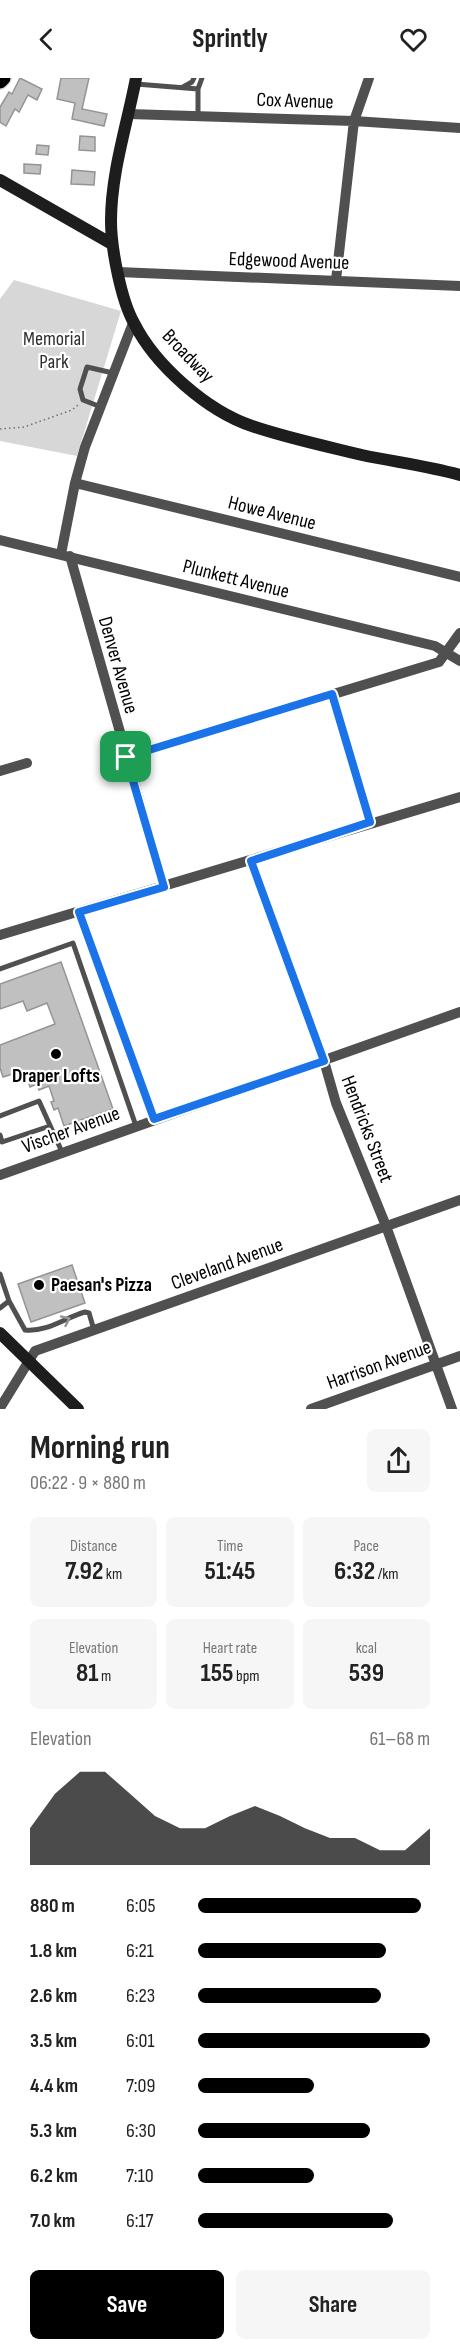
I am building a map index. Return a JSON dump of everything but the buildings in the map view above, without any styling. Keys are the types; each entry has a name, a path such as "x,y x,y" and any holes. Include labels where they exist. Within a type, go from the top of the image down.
{"main road":[{"path":"0,81 3,78"},
{"name":"Broadway","path":"135,81 112,192 112,244 133,323 160,361 184,384 230,416 250,425 331,447 460,476"},
{"path":"0,180 112,244"},
{"path":"0,1333 78,1409"}],"street":[{"path":"336,280 354,121 369,78"},
{"name":"Cox Avenue","path":"129,114 354,121 460,128"},
{"name":"Edgewood Avenue","path":"118,272 460,286"},
{"name":"Denver Avenue","path":"133,323 85,447 75,483 65,555 164,887"},
{"name":"Howe Avenue","path":"75,483 460,577"},
{"name":"Plunkett Avenue","path":"0,540 435,646 460,661"},
{"path":"126,757 439,662 460,633"},
{"path":"332,694 370,822"},
{"path":"0,771 27,763"},
{"path":"0,935 251,861 370,822 460,797"},
{"name":"Hendricks Street","path":"251,861 324,1061 339,1112 386,1226 453,1409"},
{"path":"79,912 154,1119"},
{"name":"Vischer Avenue","path":"0,1175 460,1012"},
{"name":"Cleveland Avenue","path":"0,1408 35,1351 460,1200"},
{"name":"Harrison Avenue","path":"311,1409 460,1356"}],"lane":[{"path":"182,87 192,82 194,78"},
{"path":"198,115 198,88 202,78"},
{"path":"135,81 198,88"},
{"path":"101,407 83,400 81,389 87,367 114,374"},
{"path":"0,969 73,943 136,1125"},
{"path":"0,1116 39,1101 62,1152"},
{"path":"0,1135 2,1142 50,1126"},
{"path":"0,1274 9,1301 25,1329 37,1331 85,1312 89,1313 94,1330"},
{"path":"0,1308 9,1301"}],"path":[{"path":"0,429 24,427 72,410 83,400"}],"green space":[{"name":"Memorial Park","path":"14,280 121,311 77,456 0,441 0,299"}],"place":[{"name":"Draper Lofts","path":"56,1054"},
{"name":"Paesan's Pizza","path":"39,1285"}],"route":[{"path":"332,694 370,822 251,861 324,1061 154,1119 79,912 164,887 126,757 332,694"}]}
